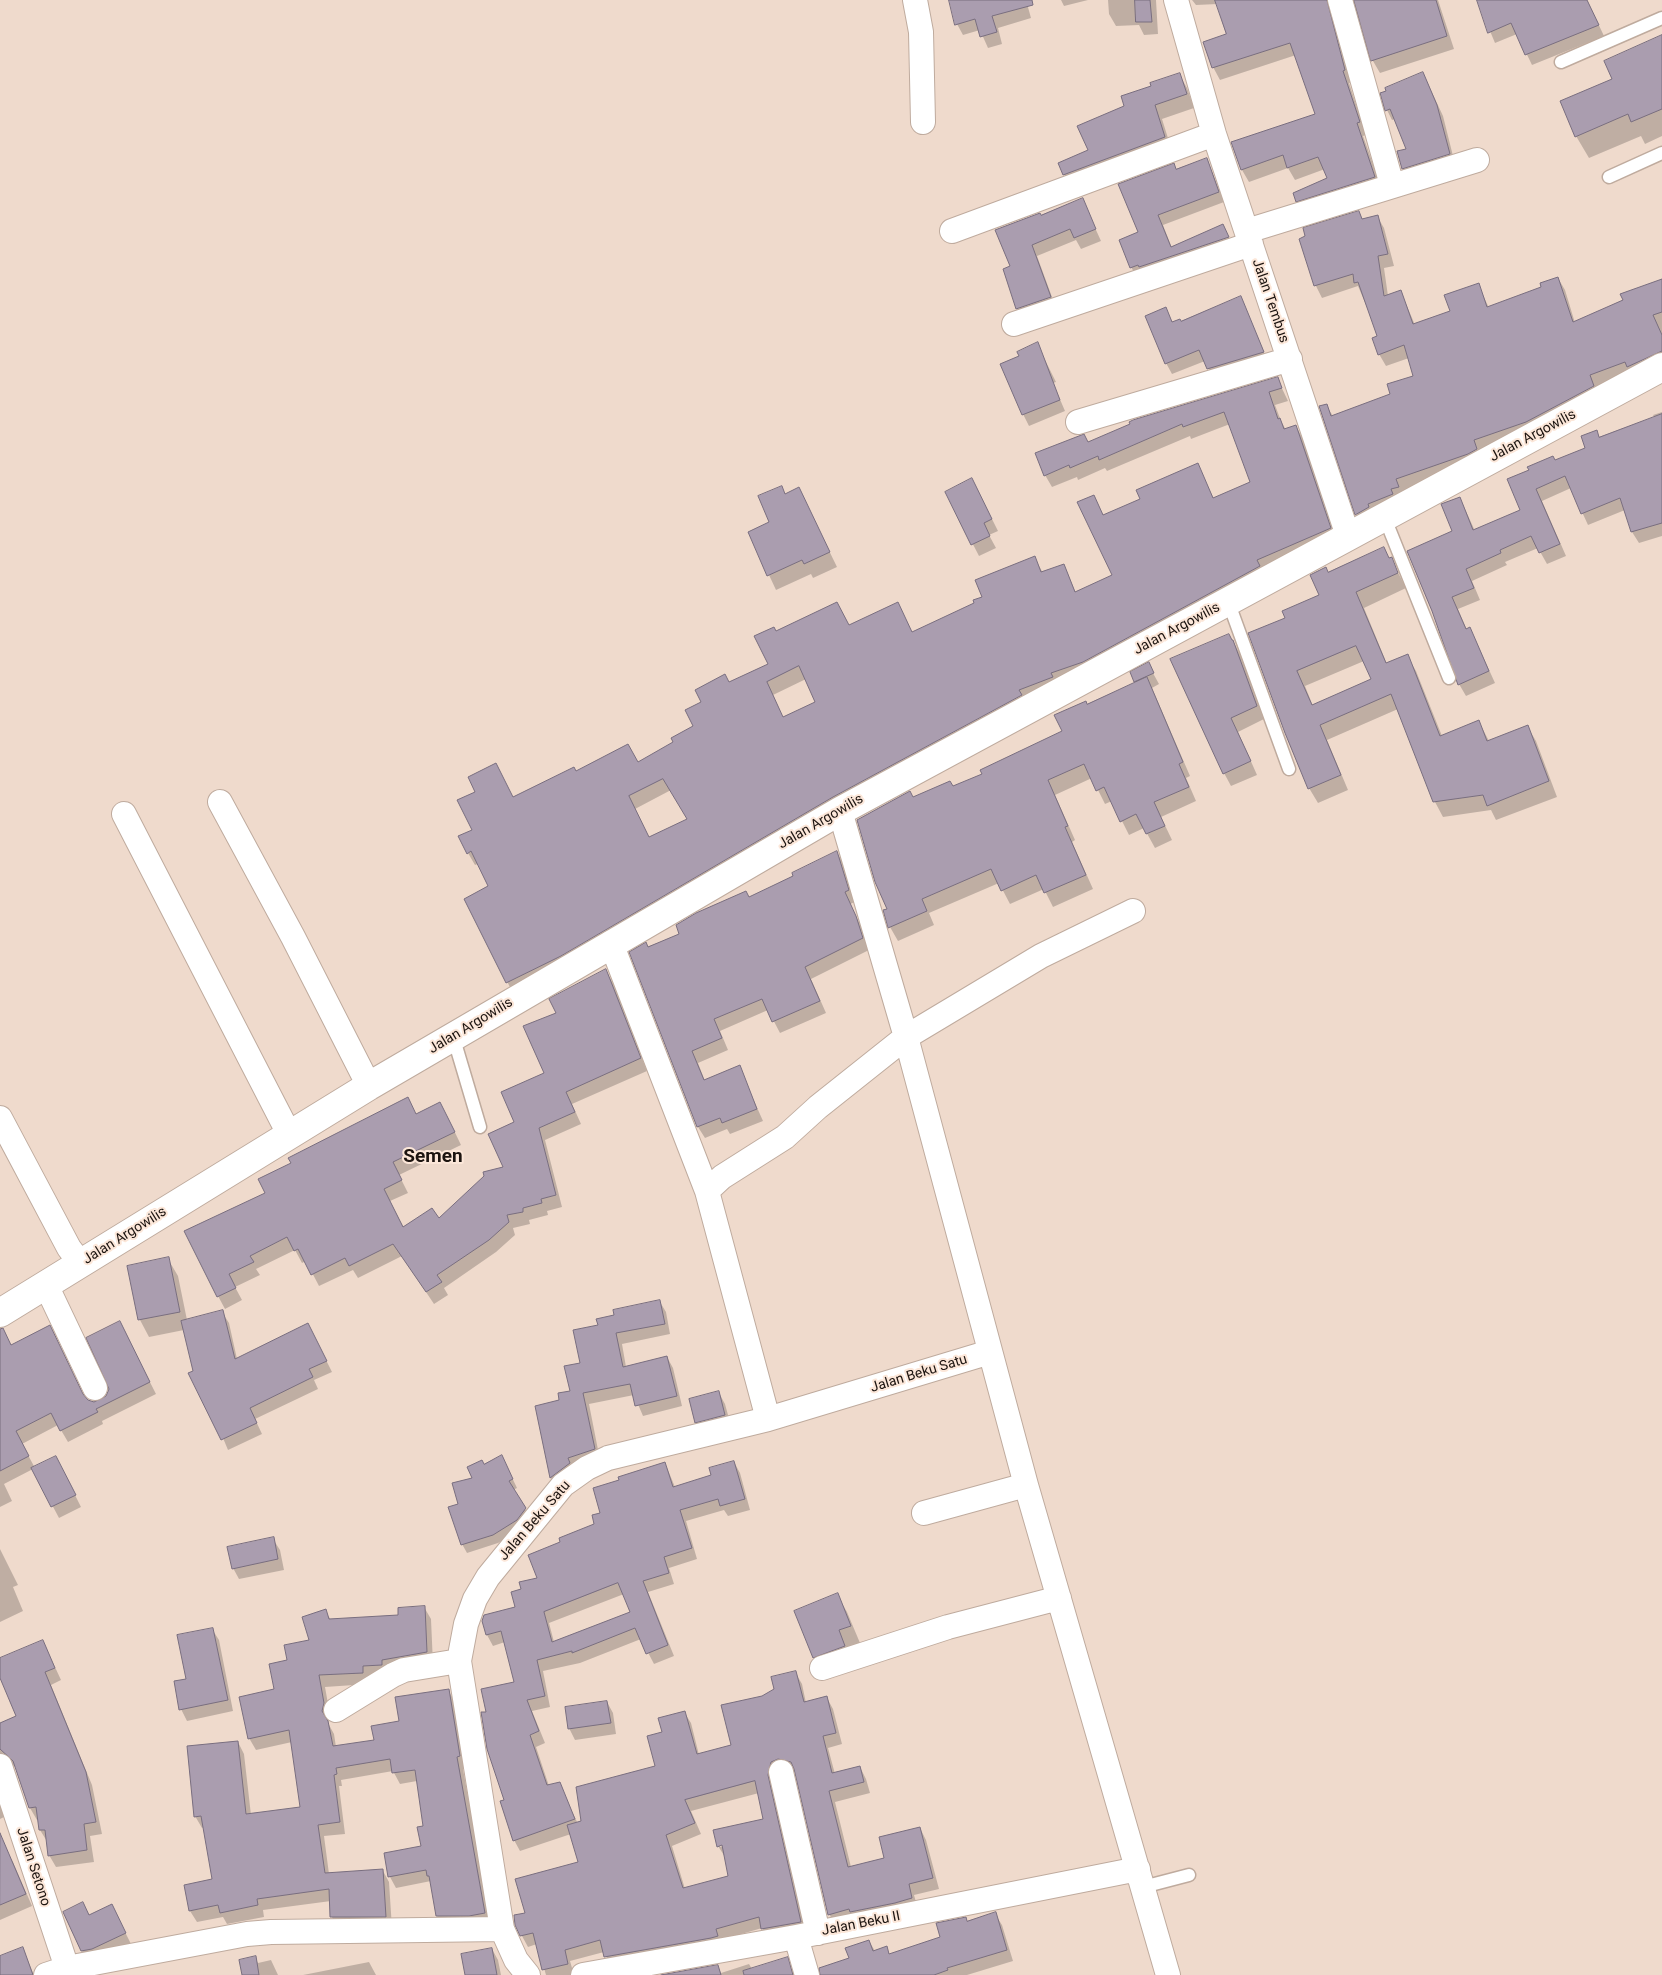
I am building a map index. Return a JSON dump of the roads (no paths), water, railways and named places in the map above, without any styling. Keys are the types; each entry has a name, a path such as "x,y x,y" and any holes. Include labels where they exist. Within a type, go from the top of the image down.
{"street":[{"path":"915,0 921,32 923,122"},
{"name":"Jalan Tembus","path":"1176,0 1193,67 1214,134 1348,536"},
{"path":"1340,0 1392,185"},
{"path":"952,231 1214,134"},
{"path":"1014,324 1392,185 1476,160"},
{"path":"1078,422 1290,359"},
{"name":"Jalan Argowilis","path":"0,1313 369,1086 840,811 1662,367"},
{"path":"220,802 294,937 369,1086"},
{"path":"840,811 906,1037 1026,1485 1168,1975"},
{"path":"124,814 289,1134"},
{"path":"707,1191 722,1178 785,1137 818,1107 906,1037 1041,956 1133,911"},
{"path":"611,943 707,1191 768,1419"},
{"path":"0,1118 69,1248 81,1264"},
{"path":"46,1285 94,1388"},
{"name":"Jalan Beku Satu","path":"502,1929 460,1661 466,1624 475,1599 488,1577 563,1485 587,1468 608,1458 768,1419 990,1352"},
{"path":"924,1513 1026,1485"},
{"path":"822,1668 948,1627 1059,1598"},
{"path":"336,1710 392,1675 404,1670 460,1661"},
{"name":"Jalan Setono","path":"0,1766 56,1971"},
{"path":"781,1772 807,1935 807,1975"},
{"name":"Jalan Beku II","path":"583,1975 1141,1878"},
{"path":"56,1971 247,1934 271,1932 502,1929 516,1960 528,1975"}],"lane":[{"path":"1561,62 1662,18"},
{"path":"1609,177 1662,153"},
{"path":"1384,516 1402,567 1449,678"},
{"path":"1228,601 1289,769"},
{"path":"453,1036 480,1127"},
{"path":"1141,1878 1189,1875"}],"district":[{"name":"Semen","path":"433,1157"}]}
